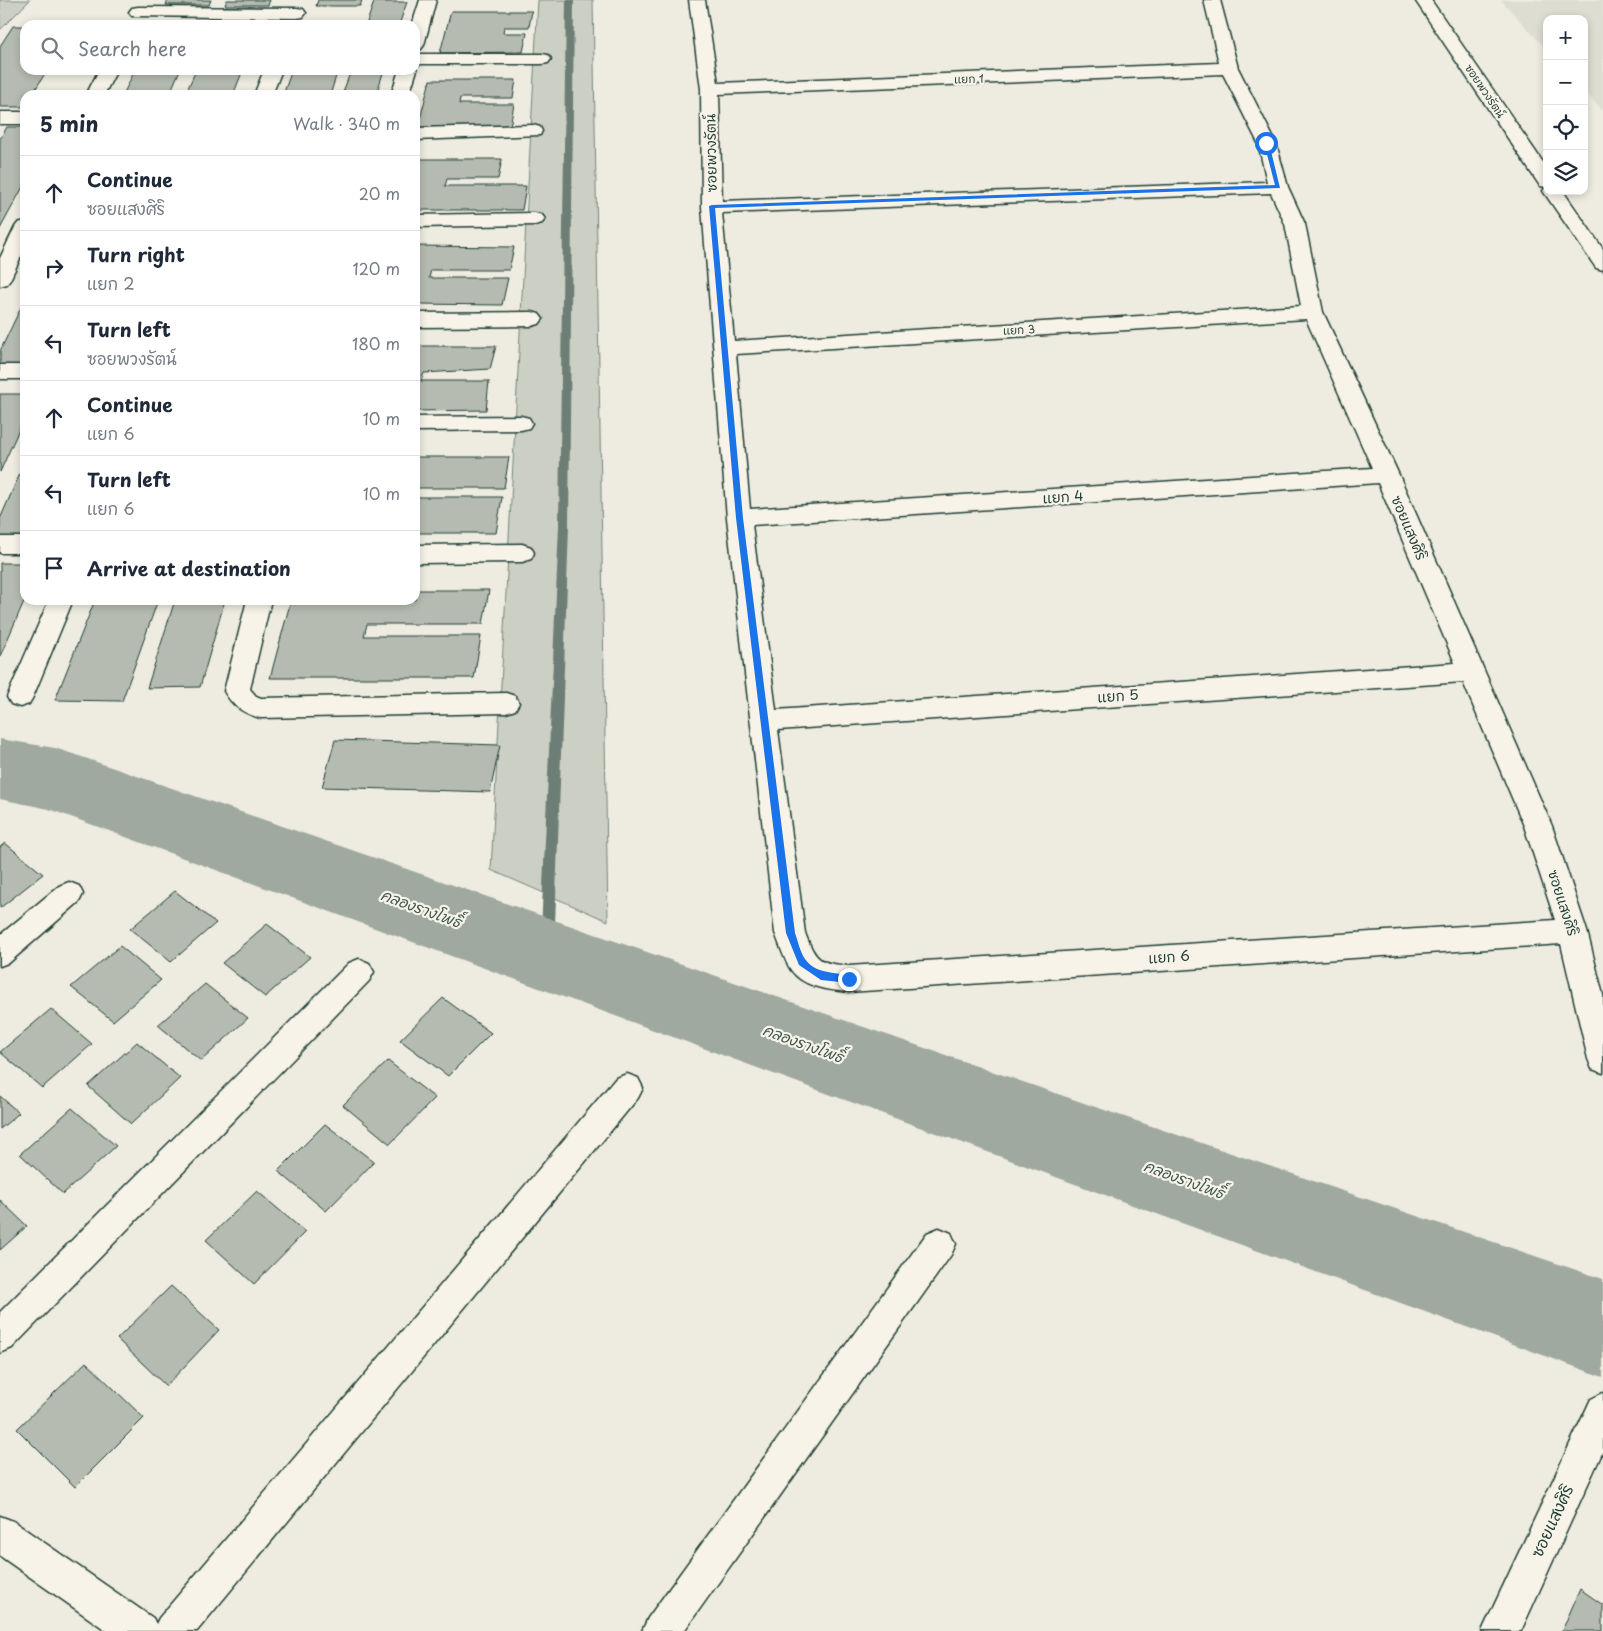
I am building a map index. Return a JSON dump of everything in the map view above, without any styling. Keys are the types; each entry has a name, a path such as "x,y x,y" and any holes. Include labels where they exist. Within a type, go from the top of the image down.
{"street":[{"path":"420,28 428,0"},
{"name":"ซอยพวงรัตน์","path":"697,0 710,89 712,206 739,518 790,933"},
{"name":"ซอยแสงศิริ","path":"1212,0 1229,68 1266,143 1278,187 1295,224 1313,312 1387,475 1538,826 1573,931 1603,1059"},
{"name":"ซอยพวงรัตน์","path":"1423,0 1543,176"},
{"path":"138,12 296,13"},
{"path":"420,59 542,59"},
{"name":"แยก 1","path":"710,89 1229,68"},
{"path":"98,90 105,75"},
{"path":"264,90 271,75"},
{"path":"402,90 406,75"},
{"path":"0,118 20,118"},
{"path":"420,134 533,131"},
{"path":"712,206 1278,187"},
{"path":"1556,195 1603,264"},
{"path":"420,221 535,219"},
{"path":"0,233 20,230"},
{"path":"0,280 20,238"},
{"name":"แยก 3","path":"725,348 1313,312"},
{"path":"420,320 532,319"},
{"path":"0,372 20,372"},
{"path":"420,424 521,423"},
{"name":"แยก 4","path":"739,518 1387,475"},
{"path":"0,545 20,545"},
{"path":"420,554 522,553"},
{"path":"20,697 59,605"},
{"path":"258,605 237,691 247,703 260,708 506,703"},
{"name":"แยก 5","path":"764,721 1471,672"},
{"path":"0,953 69,894"},
{"name":"แยก 6","path":"790,933 802,962 821,976 849,979 1573,931"},
{"path":"0,1336 359,972"},
{"path":"172,1631 628,1088"},
{"path":"661,1631 938,1244"},
{"name":"ซอยแสงศิริ","path":"1501,1631 1603,1411"},
{"path":"0,1534 140,1631"}],"shaded area":[{"path":"0,0 30,0 0,30"},
{"path":"538,0 593,0 608,921 491,870"},
{"path":"1501,0 1603,0 1603,111 1588,95 1588,15 1543,15 1543,46"}],"building":[{"path":"168,0 211,0 209,5 166,5"},
{"path":"227,0 270,0 268,5 225,5"},
{"path":"318,0 362,0 360,6 316,6"},
{"path":"374,2 407,2 401,20 368,20"},
{"path":"451,11 532,11 529,27 504,27 503,33 527,33 523,52 440,53"},
{"path":"13,26 20,26 20,75 44,75 35,90 20,90 20,107 0,107 0,46"},
{"path":"133,75 178,75 171,90 125,90"},
{"path":"194,75 241,75 235,90 187,90"},
{"path":"290,75 336,75 332,90 285,90"},
{"path":"349,75 382,75 378,90 344,90"},
{"path":"430,80 516,80 513,98 460,98 459,104 514,104 510,127 420,127 420,119"},
{"path":"7,127 20,127 20,192 0,229 0,139"},
{"path":"420,159 502,159 498,179 447,179 445,186 526,186 522,210 420,210"},
{"path":"420,246 514,247 509,270 431,270 429,278 508,278 502,305 420,304"},
{"path":"20,309 20,366 0,367 0,351"},
{"path":"420,346 496,346 490,369 424,373 421,381 489,381 486,410 420,411"},
{"path":"0,394 20,394 20,427 0,472"},
{"path":"420,457 509,457 504,488 420,488"},
{"path":"20,473 20,538 0,538 0,519"},
{"path":"420,497 502,497 496,533 420,533"},
{"path":"0,563 20,563 20,605 22,605 0,657"},
{"path":"420,590 489,590 483,624 367,624 364,636 481,636 474,678 270,678 290,605 420,605"},
{"path":"93,605 156,605 122,701 55,700"},
{"path":"173,605 224,605 200,687 147,688"},
{"path":"335,740 500,745 490,792 322,787"},
{"path":"5,843 43,874 0,908 0,847"},
{"path":"175,891 216,923 171,962 130,929"},
{"path":"267,924 310,957 265,997 222,963"},
{"path":"120,946 161,980 113,1021 71,987"},
{"path":"205,984 248,1018 201,1061 158,1025"},
{"path":"443,998 491,1033 448,1076 400,1040"},
{"path":"51,1009 92,1044 42,1088 0,1052"},
{"path":"137,1042 180,1078 131,1124 88,1086"},
{"path":"388,1061 435,1098 390,1144 343,1105"},
{"path":"0,1096 19,1113 0,1129"},
{"path":"72,1108 116,1146 63,1194 20,1154"},
{"path":"325,1124 374,1162 326,1211 278,1171"},
{"path":"257,1191 305,1232 254,1284 206,1240"},
{"path":"0,1200 27,1226 0,1250"},
{"path":"171,1286 219,1330 166,1386 117,1339"},
{"path":"86,1362 144,1418 75,1487 17,1429"},
{"path":"1580,1589 1603,1605 1603,1631 1562,1631"}],"waterway":[{"path":"547,954 564,526 570,0"},
{"name":"คลองรางโพธิ์","path":"0,769 55,779 1113,1156 1603,1328"}],"route":[{"path":"849,979 821,976 802,962 790,933 739,518 712,206 1278,187 1266,143"}]}
